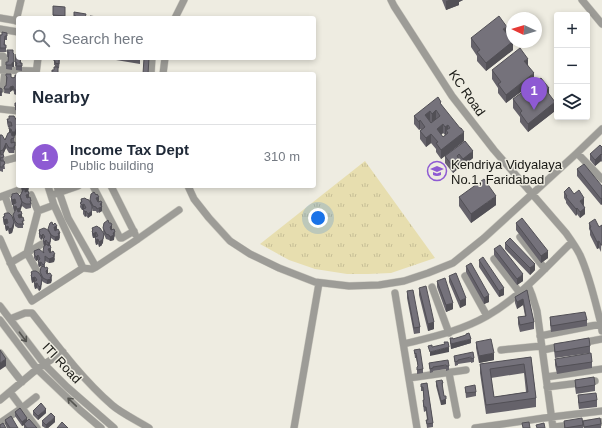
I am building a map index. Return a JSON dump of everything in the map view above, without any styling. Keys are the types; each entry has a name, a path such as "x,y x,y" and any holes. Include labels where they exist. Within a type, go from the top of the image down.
{"street":[{"path":"18,16 21,0"},
{"path":"176,16 184,0"},
{"name":"KC Road","path":"391,0 452,96 494,150 566,233 572,242 590,279 602,328"},
{"path":"582,0 602,24"},
{"path":"0,18 16,21"},
{"path":"0,28 16,32"},
{"path":"0,56 5,58 2,70 2,88 0,90"},
{"path":"38,60 38,72"},
{"path":"38,72 41,60"},
{"path":"151,72 152,60"},
{"path":"163,72 165,60"},
{"path":"2,70 26,72"},
{"path":"0,109 16,111"},
{"path":"189,188 194,199 230,241 250,254 279,268 319,283 350,286 379,285 404,281 428,274 452,263 484,238 602,129"},
{"path":"15,137 16,142"},
{"path":"577,153 602,179"},
{"path":"7,160 16,158"},
{"path":"49,188 54,205 83,268"},
{"path":"93,188 120,238 134,231"},
{"path":"112,188 138,239"},
{"path":"51,195 58,189 68,218 96,267"},
{"path":"12,216 2,196 19,190"},
{"path":"31,195 38,211 27,253 37,271"},
{"path":"38,211 54,205"},
{"path":"0,239 14,272 32,300 83,268 92,269 96,267 179,210"},
{"path":"520,237 545,269"},
{"path":"404,344 449,333 487,316 520,292 572,242"},
{"path":"10,263 42,244"},
{"path":"494,259 520,292"},
{"path":"465,276 487,316"},
{"path":"294,428 319,283"},
{"path":"528,285 537,311 553,428 601,422"},
{"path":"432,287 449,333"},
{"path":"395,293 417,428"},
{"name":"ITI Road","path":"0,306 45,364 67,388 114,428"},
{"path":"10,320 24,312 32,313 85,379 113,406 149,428"},
{"name":"ITI Road","path":"0,320 37,369 101,428"},
{"path":"540,336 602,328"},
{"path":"501,350 542,348 602,339"},
{"path":"0,400 37,369 62,352"},
{"path":"0,353 22,382"},
{"path":"546,377 602,369"},
{"path":"409,378 466,370"},
{"path":"449,373 457,415"},
{"path":"547,387 595,381"},
{"path":"10,392 37,428"},
{"path":"0,423 36,397"},
{"path":"475,428 520,425 551,417 602,411"}],"green space":[{"path":"365,161 435,258 391,273 347,274 315,269 289,260 260,244"}],"building":[{"path":"53,6 65,7 65,16 53,15"},
{"path":"74,12 86,14 86,16 74,16"},
{"path":"499,16 506,26 506,28 503,29 506,33 506,47 486,63 477,52 480,50 471,38"},
{"path":"2,32 7,33 7,36 5,36 4,45 6,45 6,48 0,48 0,35 2,35"},
{"path":"520,48 528,59 524,61 534,73 506,95 498,84 501,82 492,70"},
{"path":"7,50 13,50 14,62 12,65 6,65 6,62 8,62 9,52 7,52"},
{"path":"16,54 16,60 21,60 20,63 22,63 22,66 16,66 17,63 15,62"},
{"path":"59,60 59,64 55,63 54,61"},
{"path":"144,60 149,60 148,72 143,72"},
{"path":"54,67 58,67 58,72 52,72 52,70 54,70"},
{"path":"6,74 11,74 11,77 13,78 16,75 16,90 14,90 13,86 10,87 10,89 4,89 6,86"},
{"path":"541,78 549,88 546,90 554,103 528,124 520,113 522,111 513,99"},
{"path":"438,97 441,102 440,103 464,132 441,150 436,143 438,142 431,134 426,138 420,131 425,127 420,120 419,122 414,116","holes":["436,110 440,116 431,123 425,115 430,111 432,114","443,124 445,127 448,125 450,128 446,130 448,133 443,137 437,129"]},
{"path":"9,116 14,116 16,119 15,132 12,132 11,129 9,129 9,126 12,126 11,122 8,122 7,119 9,119"},
{"path":"11,132 12,136 14,135 14,138 11,139 11,143 15,142 14,148 9,148 6,143 3,150 0,151 0,135 2,135 5,140 8,133"},
{"path":"465,141 473,151 463,159 459,154 457,156 460,161 453,167 445,156"},
{"path":"600,145 602,147 602,155 601,154 595,160 590,154"},
{"path":"0,151 1,155 3,154 4,157 0,158"},
{"path":"0,158 5,164 3,167 0,167"},
{"path":"584,164 602,186 601,199 577,169"},
{"path":"484,179 496,196 471,214 459,197"},
{"path":"569,187 574,194 579,190 584,198 580,201 585,208 580,212 566,197 567,196 564,192"},
{"path":"25,189 25,192 28,191 29,194 26,195 27,198 30,197 31,204 22,202 20,196"},
{"path":"94,192 99,197 96,198 98,202 101,201 102,203 100,204 102,207 97,209 93,206 90,200 91,194"},
{"path":"17,193 22,202 20,208 17,209 13,204 16,203 15,199 12,200 11,197 12,194"},
{"path":"85,198 89,200 92,206 92,211 88,214 83,209 86,208 84,204 82,205 80,203 82,202 81,199"},
{"path":"16,209 18,212 21,211 22,214 18,215 19,218 23,217 23,224 18,224 15,221 13,215"},
{"path":"6,213 9,213 12,216 14,222 12,228 9,229 5,224 8,223 7,219 4,220 3,217"},
{"path":"522,218 548,251 541,256 516,223"},
{"path":"595,219 599,227 602,225 602,245 599,241 597,242 590,228 589,223"},
{"path":"108,220 112,225 110,227 111,230 114,229 115,232 113,233 114,235 110,237 106,234 103,228 104,223"},
{"path":"52,222 53,225 55,223 57,226 54,227 55,231 58,229 60,233 58,233 59,236 55,237 51,235 48,229 50,223"},
{"path":"97,226 104,234 103,239 99,242 95,237 98,236 96,232 93,234 92,231 92,228"},
{"path":"44,228 48,230 51,235 50,242 48,243 46,240 44,242 43,239 45,237 43,234 41,236 39,233 39,230"},
{"path":"510,238 535,264 530,268 505,243"},
{"path":"47,244 48,246 50,245 51,248 48,249 50,253 53,251 55,254 53,255 54,257 49,259 45,256 45,263 43,265 41,262 39,263 38,261 40,259 38,255 36,257 34,251 39,249 44,253 44,246"},
{"path":"500,245 523,274 517,279 494,249"},
{"path":"483,257 504,288 499,291 479,260"},
{"path":"471,263 489,295 484,298 466,266"},
{"path":"44,266 48,269 46,271 47,274 50,273 52,276 50,277 51,279 47,280 43,278 40,272 41,267"},
{"path":"33,271 39,273 42,278 41,285 39,287 37,283 35,284 34,282 37,280 35,277 32,278 31,272"},
{"path":"456,273 466,298 460,301 449,276"},
{"path":"445,278 453,303 446,305 437,281"},
{"path":"426,286 434,322 428,324 419,288"},
{"path":"413,290 420,327 414,328 407,291"},
{"path":"527,290 534,322 520,325 518,317 526,316 523,299 517,302 515,297"},
{"path":"585,312 587,320 551,326 550,317"},
{"path":"469,333 471,339 451,344 450,338 453,339"},
{"path":"589,338 590,346 555,352 554,344"},
{"path":"491,339 494,353 479,356 476,342"},
{"path":"444,342 448,342 449,347 430,352 428,346 432,345 432,347 445,344"},
{"path":"420,349 423,369 417,370 418,366 416,353 415,354 414,350"},
{"path":"0,350 6,359 0,363"},
{"path":"473,352 474,358 471,359 471,357 455,362 454,356"},
{"path":"591,353 592,362 557,367 555,359"},
{"path":"531,357 536,398 486,405 480,364","holes":["524,364 528,392 494,397 490,369"]},
{"path":"448,360 449,366 433,367 430,369 429,363"},
{"path":"594,377 595,385 576,388 575,380"},
{"path":"442,380 444,396 446,396 446,399 441,401 436,381"},
{"path":"427,383 433,423 427,424 426,420 428,420 426,407 424,407 423,387 421,387 421,384"},
{"path":"475,385 476,392 466,393 465,387"},
{"path":"596,393 597,400 579,403 578,395"},
{"path":"41,403 46,409 38,416 33,411"},
{"path":"20,408 27,418 22,422 15,412"},
{"path":"51,413 55,417 46,425 42,421"},
{"path":"11,416 18,428 10,428 5,420"},
{"path":"582,418 583,425 565,428 564,421"},
{"path":"600,418 601,424 584,427 583,421"},
{"path":"29,419 37,428 27,428 24,424"},
{"path":"62,422 68,428 57,428"},
{"path":"529,422 530,428 523,428 522,423"},
{"path":"3,423 6,428 0,428 0,425"},
{"path":"544,423 545,428 537,428 536,425"}],"place":[{"name":"Income Tax Dept","path":"534,110"},
{"name":"Kendriya Vidyalaya No.1, Faridabad","path":"437,171"}]}
